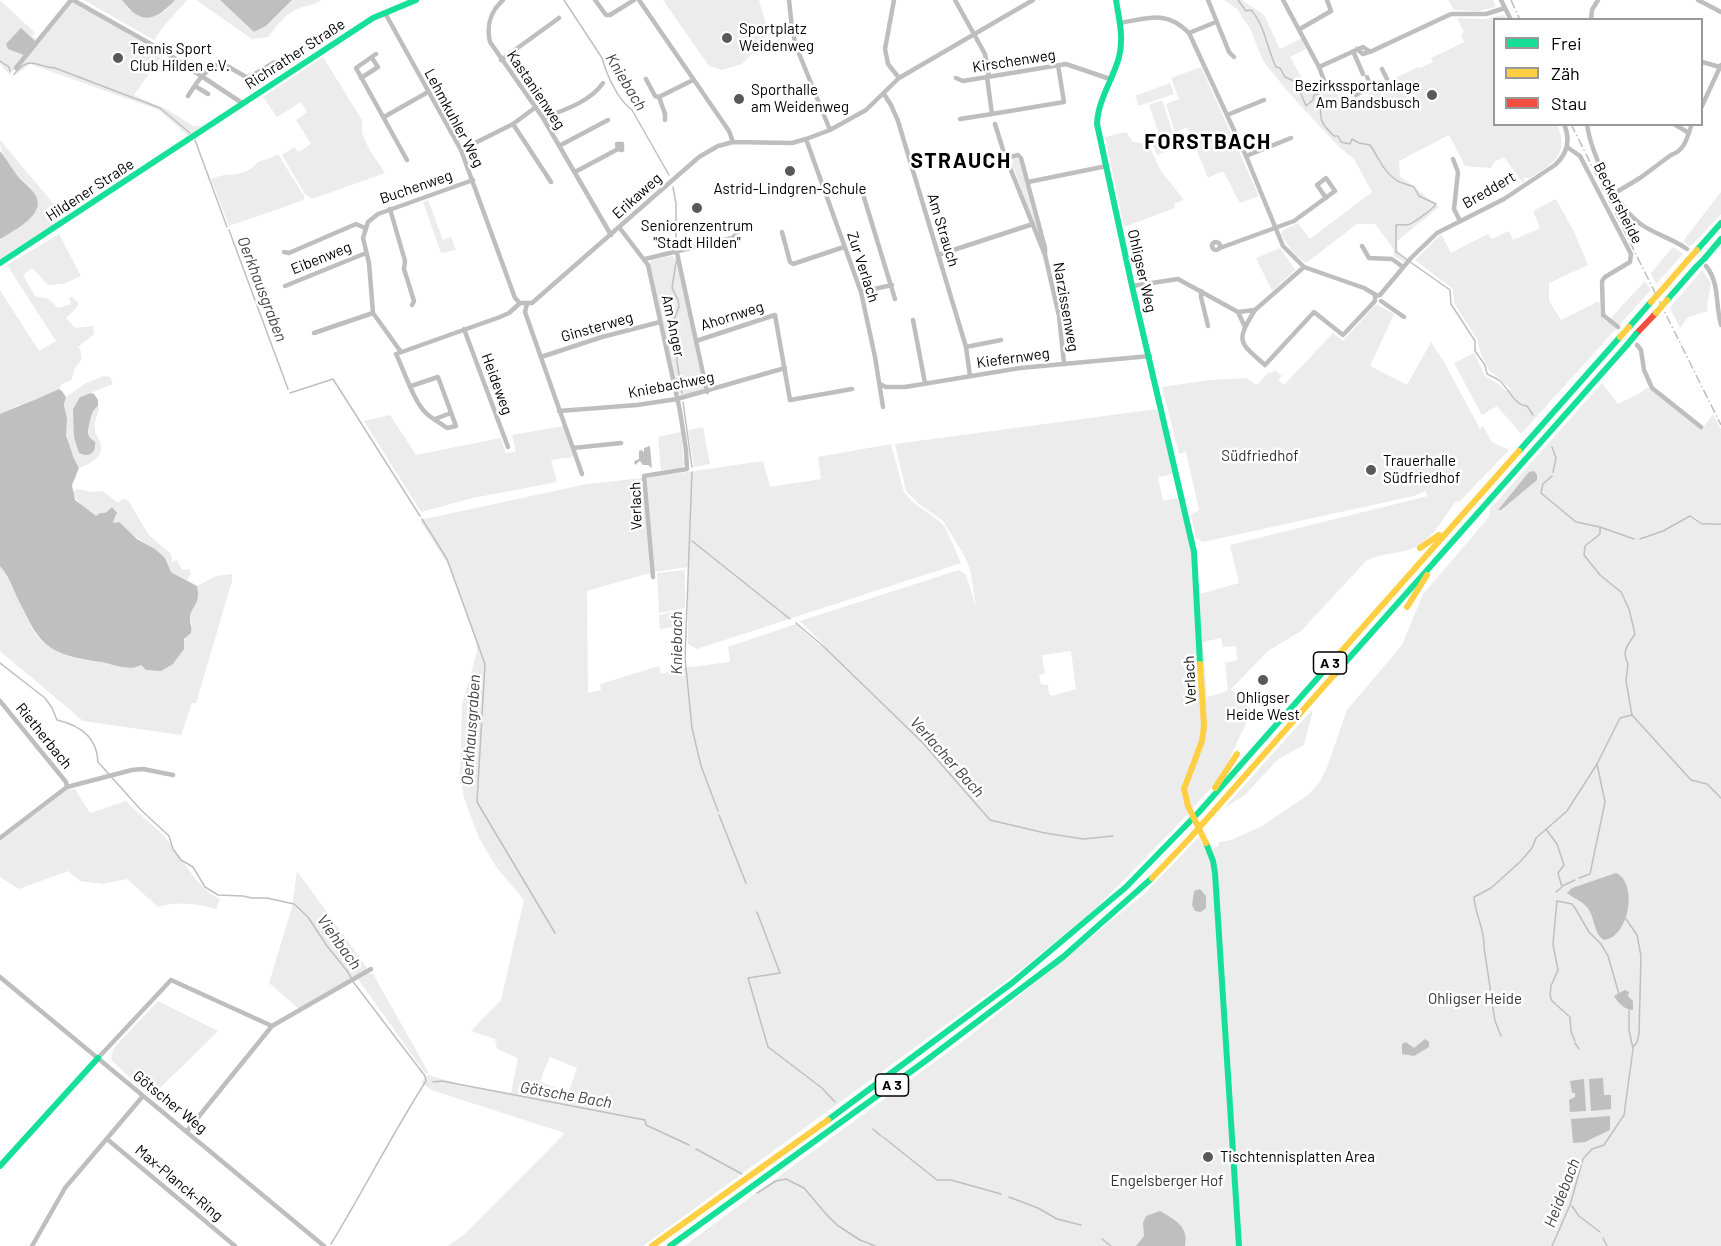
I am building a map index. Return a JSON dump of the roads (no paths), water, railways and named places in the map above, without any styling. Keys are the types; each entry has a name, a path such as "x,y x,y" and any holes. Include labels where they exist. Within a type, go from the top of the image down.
{"main road":[{"name":"Richrather Straße","path":"193,136 352,31 385,13 416,0"},
{"name":"Ohligser Weg","path":"1116,0 1121,45 1097,116 1132,286 1194,549"},
{"name":"Hildener Straße","path":"0,263 193,136"},
{"name":"A 3","path":"652,1246 919,1054 1056,948 1128,885 1199,812 1721,223"},
{"name":"A 3","path":"670,1246 924,1062 1063,957 1143,887 1190,838 1721,239"},
{"path":"1420,548 1437,538 1462,514"},
{"name":"Verlach","path":"1194,549 1204,726 1202,741 1184,789 1188,806 1206,844 1215,873 1239,1246"},
{"path":"1407,607 1439,556"},
{"path":"1199,812 1237,754"},
{"path":"1190,838 1213,820"},
{"path":"0,1166 98,1058"}],"street":[{"path":"16,68 72,0 156,47 242,103"},
{"name":"Kastanienweg","path":"503,0 490,17 488,34 490,42 543,118 611,235"},
{"path":"595,0 606,15 610,15 634,0"},
{"path":"639,0 729,131 733,142"},
{"path":"789,0 796,46 830,130"},
{"path":"894,0 885,49 888,64 899,78"},
{"path":"955,0 986,57 992,114"},
{"name":"Erikaweg","path":"527,304 537,299 699,157 718,146 733,142 777,144 806,140 830,130 862,113 899,78 1033,0"},
{"path":"1208,0 1229,52 1234,57"},
{"path":"1283,0 1295,24 1300,28 1327,87"},
{"path":"1300,28 1332,11 1327,0"},
{"path":"1501,0 1510,18"},
{"path":"1591,18 1592,10 1598,0"},
{"path":"1698,0 1721,12"},
{"path":"1318,67 1363,47 1369,51 1451,14 1486,14 1505,8"},
{"name":"Lehmkuhler Weg","path":"385,13 461,150 515,298 520,303"},
{"path":"1119,23 1157,17 1168,18 1183,26 1189,33 1246,156 1283,246 1304,267 1364,288 1404,317"},
{"path":"501,60 559,18"},
{"path":"1189,33 1216,22"},
{"path":"188,96 210,68 222,63 250,77 275,62 280,63 304,47"},
{"path":"1355,50 1371,87"},
{"path":"361,78 378,67 374,56 356,68 361,78 384,117 386,124 407,160"},
{"path":"1703,62 1720,66 1703,102"},
{"path":"960,119 1064,102 1058,65"},
{"name":"Kirschenweg","path":"956,78 963,81 1058,65 1074,66 1110,79"},
{"path":"1382,69 1387,79"},
{"path":"646,79 655,96 659,98 665,120"},
{"path":"659,98 693,80"},
{"path":"543,118 579,103 600,88 603,83"},
{"path":"1351,85 1356,95 1361,92"},
{"path":"195,86 208,94"},
{"path":"384,117 428,92"},
{"name":"Am Strauch","path":"884,94 899,126 966,348 970,376"},
{"path":"1227,115 1264,100"},
{"path":"461,150 513,124 536,107"},
{"path":"559,146 608,120"},
{"path":"513,124 551,182"},
{"name":"Narzissenweg","path":"995,124 1004,153 1045,255 1059,316 1064,363"},
{"path":"1564,126 1567,134 1567,147"},
{"path":"1587,126 1594,154 1615,193 1635,219 1643,226 1688,249"},
{"path":"1677,126 1689,133"},
{"path":"1615,193 1640,178 1671,154 1676,154 1685,144 1691,126"},
{"path":"1246,156 1291,138"},
{"name":"Zur Verlach","path":"806,140 861,292 883,407"},
{"name":"Breddert","path":"1245,327 1241,336 1245,347 1265,365 1314,312 1343,336 1411,258 1437,233 1504,199 1555,165 1567,147"},
{"name":"Beckersheide","path":"1567,147 1580,156 1631,254 1630,262 1605,277 1601,286 1603,315 1618,327"},
{"path":"575,172 618,149"},
{"name":"Narzissenweg","path":"1007,158 1017,154 1020,156 1045,255"},
{"path":"1453,159 1458,172 1454,209 1460,221"},
{"path":"1028,182 1107,166"},
{"name":"Buchenweg","path":"365,228 374,216 473,180"},
{"path":"862,191 895,299"},
{"path":"1220,248 1294,221 1326,198"},
{"path":"390,209 405,261 404,269 414,301 412,305"},
{"path":"284,252 289,253 356,224 365,228 363,238 369,263 374,313 399,353 411,386 426,413 450,429 456,426 438,377 411,386"},
{"path":"938,255 1033,224"},
{"name":"Am Anger","path":"619,227 645,259 677,399 687,469"},
{"path":"782,232 790,262 793,264 844,247"},
{"path":"645,259 677,253 732,238 737,234"},
{"path":"1362,246 1369,258 1392,259 1405,265"},
{"name":"Eibenweg","path":"285,286 366,253"},
{"name":"Am Anger","path":"677,253 707,392"},
{"path":"1706,266 1716,283 1717,309 1721,325"},
{"path":"1245,327 1255,310 1304,267"},
{"path":"1132,286 1178,279 1238,312 1245,327"},
{"path":"861,292 892,285"},
{"path":"1202,291 1201,297 1208,326"},
{"path":"399,353 509,313 520,303 527,304 525,312 582,474"},
{"path":"1238,312 1255,310"},
{"path":"314,333 374,313"},
{"name":"Ahornweg","path":"696,341 775,315 785,368"},
{"path":"913,320 925,383"},
{"name":"Ginsterweg","path":"541,357 602,337 660,322"},
{"name":"Heideweg","path":"464,329 508,447"},
{"path":"966,348 1001,340"},
{"path":"1637,345 1641,350 1644,370 1652,388 1701,427"},
{"name":"Kiefernweg","path":"880,384 886,387 925,383 1020,368 1150,356"},
{"path":"785,368 790,400 852,390"},
{"name":"Kniebachweg","path":"560,411 637,405 677,399 785,368"},
{"path":"435,418 451,413"},
{"path":"573,448 621,443"},
{"name":"Verlach","path":"653,577 644,476 687,469"},
{"name":"Rietherbach","path":"0,701 66,782 67,787 115,773 143,769 173,775"},
{"path":"0,838 67,787"},
{"path":"187,1131 272,1026 371,969"},
{"name":"Götscher Weg","path":"0,976 324,1246"},
{"path":"98,1058 171,980 272,1026"},
{"path":"32,1246 65,1188 143,1096"},
{"name":"Max-Planck-Ring","path":"107,1139 235,1246"}],"waterway":[{"name":"Kniebach","path":"564,0 602,58 613,86 632,110 669,175"},
{"path":"1238,0 1246,11 1251,10 1256,16 1276,67 1280,68 1285,77 1296,82 1306,106 1313,100 1314,95 1320,96 1321,118 1324,126 1334,136 1338,136 1341,142 1350,144 1352,139 1370,145 1384,168 1392,176 1414,187 1419,196 1436,204 1410,224 1396,225 1396,252 1450,290 1451,304 1475,341 1475,351 1485,365 1487,374 1500,381 1515,400 1527,406 1533,415"},
{"name":"Oerkhausgraben","path":"0,61 9,67 10,71"},
{"name":"Oerkhausgraben","path":"14,74 29,63 55,68 160,108 190,133"},
{"name":"Oerkhausgraben","path":"195,140 227,227"},
{"name":"Kniebach","path":"673,187 676,204 676,248"},
{"name":"Oerkhausgraben","path":"229,230 288,389"},
{"name":"Kniebach","path":"676,262 672,288 679,307 672,332 676,340 682,393"},
{"name":"Oerkhausgraben","path":"290,393 333,379 420,516"},
{"name":"Kniebach","path":"683,402 692,467"},
{"path":"1552,447 1556,458 1553,472"},
{"name":"Kniebach","path":"692,472 685,658 692,728 701,766 718,811"},
{"path":"1552,476 1543,484 1541,493 1576,522 1600,527 1634,539"},
{"path":"1640,539 1663,531 1690,516 1702,524 1721,524"},
{"name":"Oerkhausgraben","path":"422,519 447,559 485,664 477,802 555,933"},
{"path":"1501,1036 1495,1021 1483,934 1474,897 1491,888 1521,861 1532,848 1536,838 1567,811 1597,764 1620,718 1632,715 1626,681 1628,664 1625,655 1626,648 1635,634 1629,609 1621,592 1600,575 1584,555 1585,546 1600,534 1600,527"},
{"name":"Verlacher Bach","path":"692,541 790,619"},
{"name":"Verlacher Bach","path":"796,623 823,646 922,742 990,820 1083,839 1113,836"},
{"name":"Viehbach","path":"0,663 45,698 57,720 73,725 85,733 94,745 98,762 141,810 169,836 173,849 181,860 193,867 205,887 218,895 267,898 294,904 308,917 354,983 425,1076 426,1081 331,1244"},
{"path":"1632,715 1691,780 1707,784 1721,798"},
{"path":"1579,878 1590,874 1605,802 1597,764"},
{"name":"Kniebach","path":"719,815 746,883"},
{"name":"Heidebach","path":"1546,829 1557,844 1564,865 1558,873 1562,887 1556,892"},
{"path":"1562,886 1575,880"},
{"path":"1575,1041 1571,1032 1570,1017 1552,1001 1550,995 1558,970 1553,944 1557,901 1572,904 1589,932 1601,944 1608,956 1619,994"},
{"name":"Kniebach","path":"757,912 780,973 748,978 768,1047 822,1088 835,1102"},
{"path":"1626,919 1637,935 1641,956 1639,1034 1633,1047"},
{"name":"Heidebach","path":"1552,1246 1570,1205 1583,1159 1592,1149 1604,1145 1624,1115 1633,1049 1629,1030 1629,1011"},
{"path":"1575,1043 1579,1049"},
{"name":"Götsche Bach","path":"433,1082 442,1081 645,1120 646,1125 689,1145"},
{"name":"Kniebach","path":"873,1129 881,1136"},
{"name":"Kniebach","path":"883,1137 937,1180 951,1180 1001,1194"},
{"name":"Götsche Bach","path":"696,1149 742,1174"},
{"name":"Götsche Bach","path":"757,1193 776,1181 786,1179 804,1188 837,1225 860,1240 875,1246"},
{"name":"Kniebach","path":"1009,1197 1038,1208 1057,1219 1081,1225"},
{"path":"1572,1206 1579,1216 1600,1232"},
{"path":"1603,1238 1607,1246"},
{"name":"Kniebach","path":"1102,1239 1111,1246"}],"railway":[{"path":"1511,0 1519,18"},
{"path":"1572,126 1721,425"}],"place":[{"name":"Sportplatz Weidenweg","path":"727,38"},
{"name":"Tennis Sport Club Hilden e.V.","path":"118,58"},
{"name":"Bezirkssportanlage Am Bandsbusch","path":"1432,95"},
{"name":"Sporthalle am Weidenweg","path":"739,99"},
{"name":"Astrid-Lindgren-Schule","path":"790,171"},
{"name":"Seniorenzentrum \"Stadt Hilden\"","path":"697,208"},
{"name":"Trauerhalle Südfriedhof","path":"1371,470"},
{"name":"Ohligser Heide West","path":"1263,680"},
{"name":"Tischtennisplatten Area","path":"1208,1157"}],"district":[{"name":"FORSTBACH","path":"1208,142"},
{"name":"STRAUCH","path":"961,161"}],"park label":[{"name":"Südfriedhof","path":"1260,456"},
{"name":"Ohligser Heide","path":"1475,999"},
{"name":"Engelsberger Hof","path":"1167,1181"}]}
